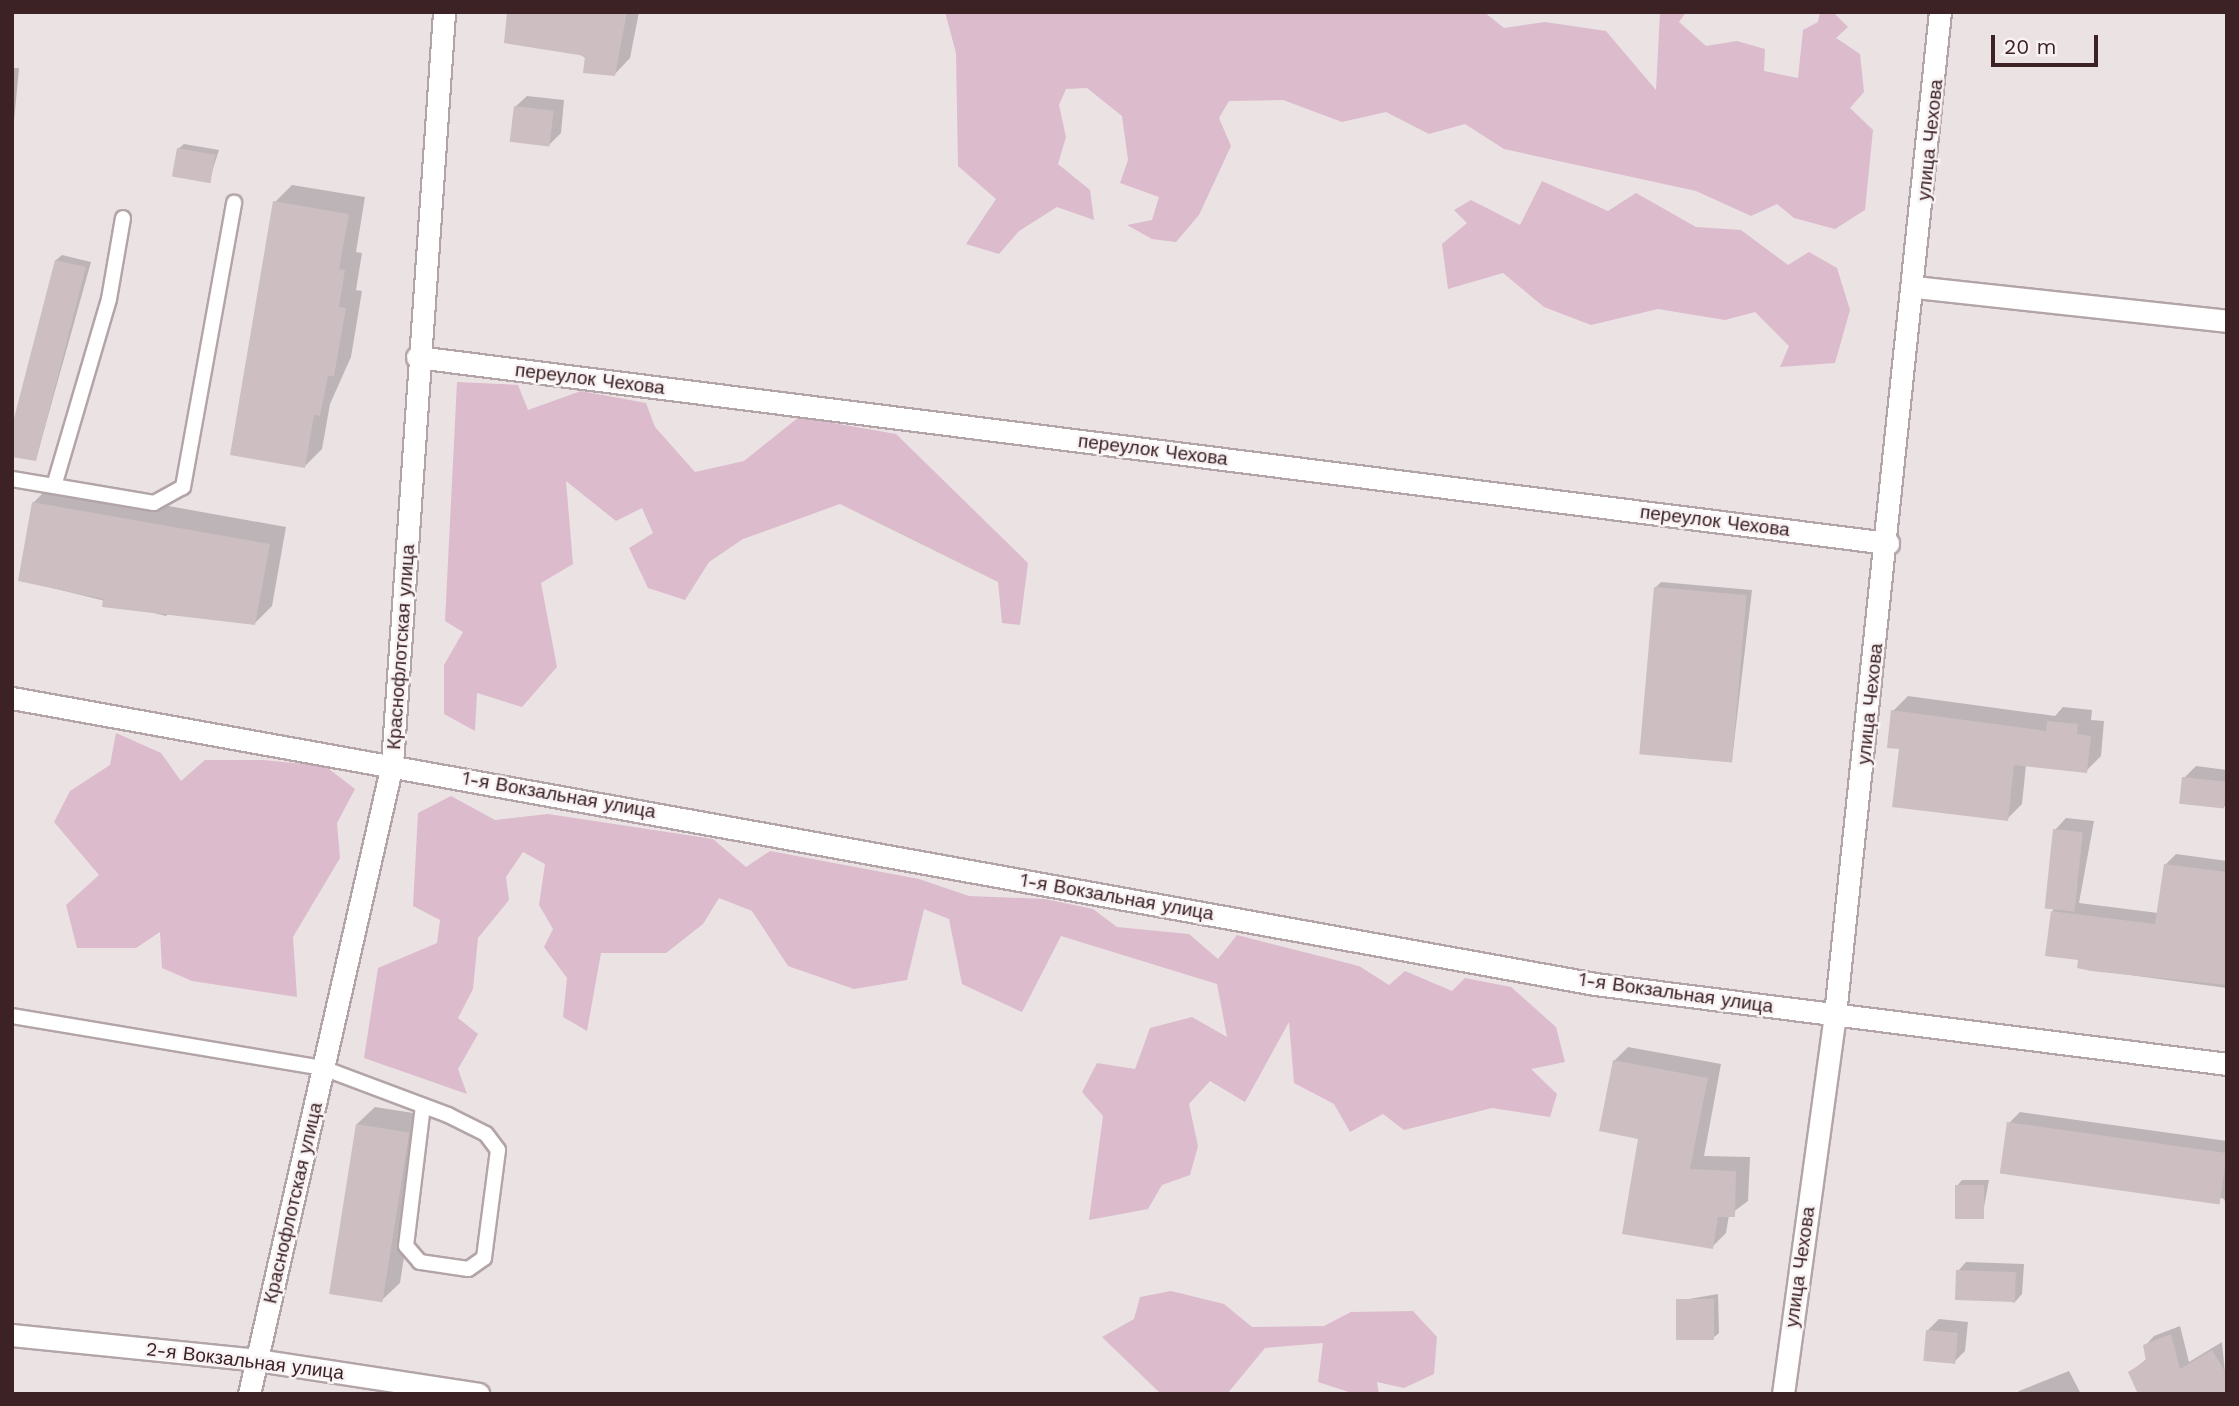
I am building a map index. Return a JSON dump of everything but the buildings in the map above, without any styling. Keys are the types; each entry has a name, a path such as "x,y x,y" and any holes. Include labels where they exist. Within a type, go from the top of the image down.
{"street":[{"name":"Краснофлотская улица","path":"250,1394 392,764 417,357 444,12"},
{"name":"улица Чехова","path":"1783,1394 1835,1014 1915,287 1940,12"},
{"path":"1915,287 2227,321"},
{"name":"переулок Чехова","path":"417,357 1888,543"},
{"name":"1-я Вокзальная улица","path":"12,698 392,764 1595,984 2227,1063"},
{"name":"2-я Вокзальная улица","path":"12,1335 257,1360 478,1394"}],"lane":[{"path":"12,479 154,503 183,487 234,203"},
{"path":"54,486 109,299 123,218"},
{"path":"12,1016 323,1068 424,1106 486,1134 498,1150 484,1258 468,1269 420,1262 406,1246 424,1106"}],"shaded area":[{"path":"945,12 1484,12 1504,28 1545,22 1606,31 1656,90 1660,12 1686,12 1679,22 1706,46 1737,41 1765,49 1764,71 1798,78 1803,30 1818,22 1820,12 1833,12 1848,27 1836,38 1860,54 1864,92 1850,108 1873,130 1865,210 1835,229 1794,218 1777,204 1751,216 1696,191 1504,149 1465,124 1429,134 1386,112 1342,122 1283,100 1229,101 1219,118 1231,146 1199,215 1176,242 1152,239 1127,225 1152,220 1159,197 1120,183 1128,160 1122,116 1087,88 1066,89 1059,105 1066,137 1058,164 1090,190 1094,220 1057,207 1019,231 999,254 966,244 996,199 958,166 956,53"},
{"path":"1542,181 1608,211 1636,193 1696,227 1741,230 1788,265 1809,252 1837,268 1850,310 1835,363 1780,367 1789,346 1755,312 1725,320 1658,309 1591,325 1544,307 1503,273 1448,289 1442,244 1467,223 1454,210 1471,200 1520,225"},
{"path":"457,382 518,385 528,410 581,391 646,403 655,427 695,472 744,461 799,417 896,434 1028,563 1020,625 1002,623 998,582 840,504 743,539 709,562 685,600 648,588 629,548 653,533 642,508 616,521 566,481 573,564 541,583 557,667 522,707 477,693 475,731 444,714 444,665 463,632 445,621"},
{"path":"116,733 161,753 181,781 205,760 263,760 325,766 355,789 337,823 340,858 293,937 297,997 192,981 162,968 160,932 136,948 77,948 66,905 99,875 54,822 70,791 110,765"},
{"path":"451,796 495,820 548,814 713,839 746,867 770,851 919,879 969,896 1045,899 1093,909 1117,927 1189,934 1218,959 1237,935 1359,966 1389,985 1405,971 1452,991 1465,978 1511,987 1556,1027 1565,1062 1531,1069 1557,1094 1550,1117 1492,1108 1404,1130 1383,1114 1350,1132 1334,1104 1294,1083 1289,1022 1245,1102 1210,1081 1189,1104 1198,1146 1190,1175 1162,1185 1148,1209 1089,1220 1103,1116 1082,1092 1097,1063 1135,1069 1150,1028 1192,1017 1227,1037 1217,984 1061,936 1022,1012 962,984 949,919 924,909 907,980 854,989 788,966 752,911 719,898 703,924 666,953 601,953 587,1031 563,1017 567,978 544,947 553,929 539,905 545,864 523,852 506,877 509,900 478,938 473,989 458,1018 478,1034 458,1069 467,1094 364,1058 378,968 437,943 440,920 413,906 418,813"},
{"path":"1171,1291 1224,1304 1252,1327 1324,1326 1351,1312 1413,1311 1437,1337 1434,1374 1404,1388 1377,1382 1379,1394 1355,1394 1318,1382 1323,1343 1265,1348 1227,1394 1161,1394 1102,1337 1134,1319 1140,1297"}]}
